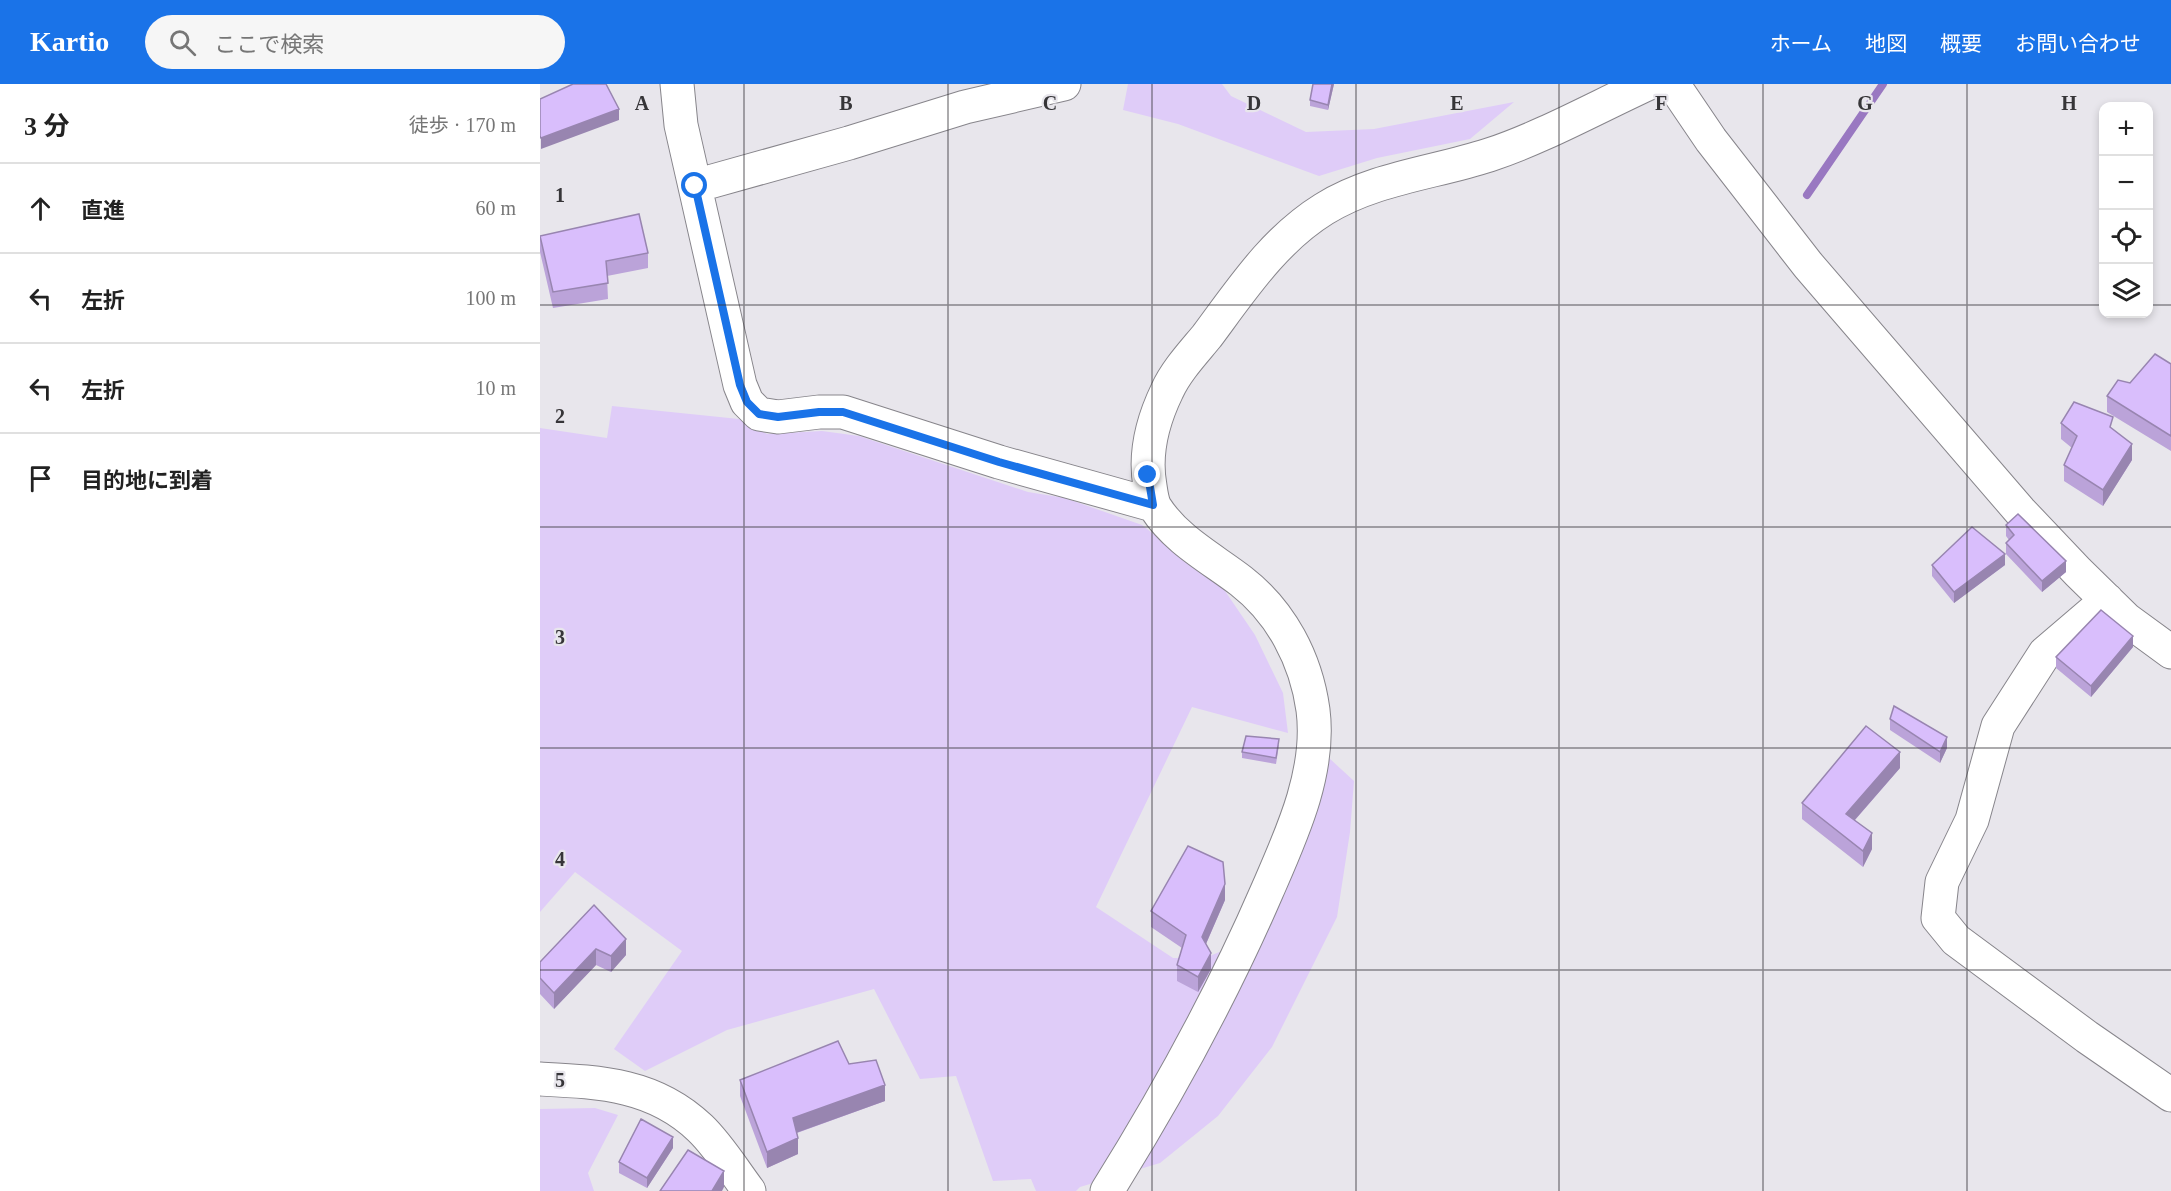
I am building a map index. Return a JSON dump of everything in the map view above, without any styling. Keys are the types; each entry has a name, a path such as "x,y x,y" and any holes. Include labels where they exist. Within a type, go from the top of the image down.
{"street":[{"path":"677,84 681,125 740,385 747,402 759,414 778,417 819,412 843,412 999,462 1153,505"},
{"path":"695,186 849,143 965,107 1064,84"},
{"path":"1107,1191 1180,1067 1223,987 1286,847 1305,790 1312,748 1313,711 1309,692 1299,659 1287,633 1270,607 1242,582 1184,541 1153,505 1148,475 1149,444 1156,415 1169,386 1263,260 1292,232 1325,208 1362,190 1394,179 1489,155 1525,141 1647,84"},
{"path":"1673,84 1711,140 1808,265 2020,511 2126,619 2171,652"},
{"path":"2106,600 2045,652 1998,726 1972,820 1942,882 1938,918 1956,940 2086,1037 2171,1095"},
{"path":"540,1079 589,1081 623,1086 653,1097 678,1111 701,1130 749,1191"}],"shaded area":[{"path":"1128,84 1222,84 1231,96 1306,132 1374,129 1514,102 1470,139 1377,158 1319,176 1178,124 1123,110"},
{"path":"612,406 739,419 767,434 822,431 859,436 1028,492 1065,498 1142,525 1223,588 1255,635 1283,693 1288,733 1192,707 1096,907 1173,958 1205,958 1262,934 1306,832 1329,758 1354,781 1350,832 1337,917 1272,1047 1218,1116 1160,1163 1080,1187 1076,1191 1036,1191 1031,1179 993,1181 956,1076 920,1079 874,989 727,1030 645,1071 614,1049 682,951 575,872 540,912 540,428 607,438"},
{"path":"595,1108 618,1115 588,1173 594,1191 540,1191 540,1109"}],"building":[{"path":"573,84 606,84 619,109 541,138 540,99"},
{"path":"1313,84 1332,84 1328,105 1310,100"},
{"path":"639,214 648,253 606,261 608,283 553,292 540,236"},
{"path":"2155,354 2171,364 2171,436 2107,396 2118,380 2130,383"},
{"path":"2074,402 2113,417 2110,427 2132,444 2103,490 2064,465 2077,436 2061,423"},
{"path":"2018,514 2066,561 2042,581 2006,543 2014,535 2006,525"},
{"path":"1972,527 2005,554 1954,592 1932,565"},
{"path":"2101,610 2133,636 2091,686 2056,657"},
{"path":"1894,706 1947,737 1940,752 1890,719"},
{"path":"1866,726 1900,752 1846,814 1872,833 1863,851 1802,803"},
{"path":"1246,736 1279,739 1276,758 1242,752"},
{"path":"1188,846 1223,862 1225,884 1202,937 1211,953 1198,977 1177,965 1186,935 1151,911"},
{"path":"594,905 626,939 611,956 596,949 554,993 540,978 540,962"},
{"path":"838,1041 849,1064 876,1060 885,1085 793,1118 798,1138 767,1152 740,1080"},
{"path":"641,1119 673,1137 647,1178 619,1162"},
{"path":"688,1150 724,1171 712,1191 660,1191"}],"waterway":[{"path":"1807,195 1883,84"}],"route":[{"path":"695,186 740,385 747,402 759,414 778,417 819,412 843,412 999,462 1153,505 1148,475"}]}
